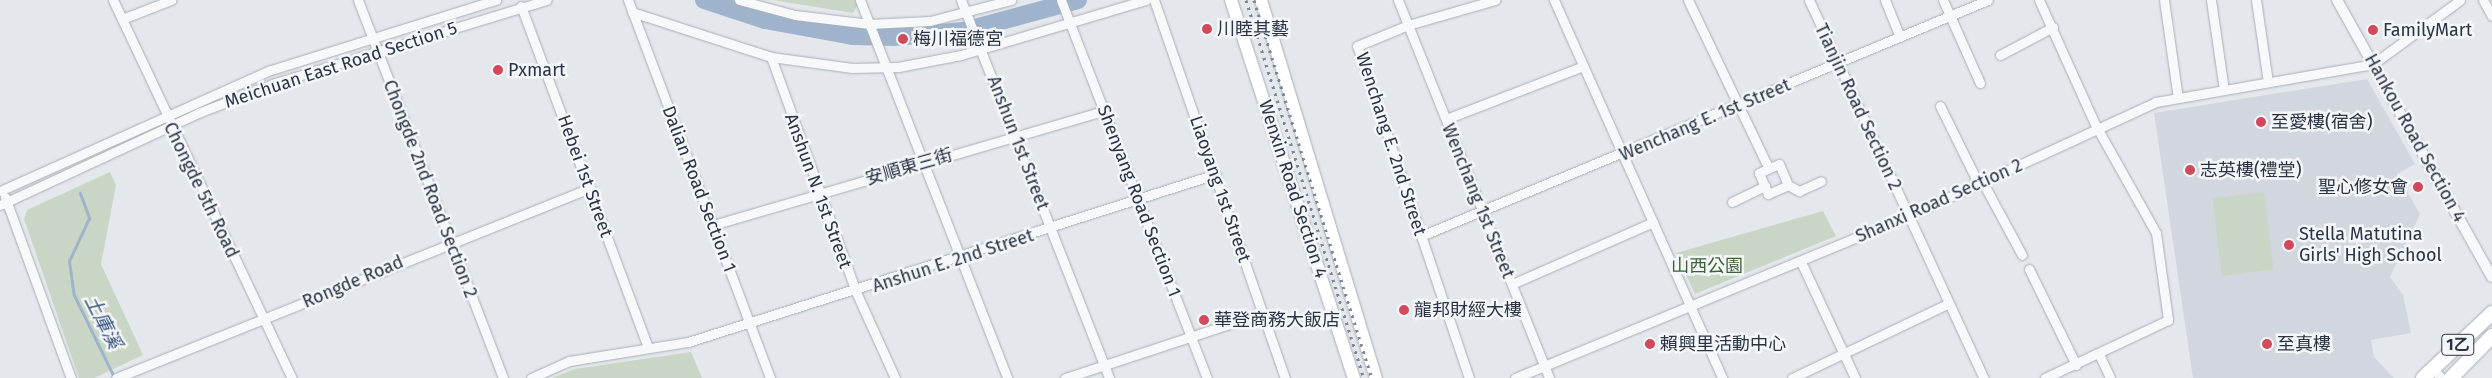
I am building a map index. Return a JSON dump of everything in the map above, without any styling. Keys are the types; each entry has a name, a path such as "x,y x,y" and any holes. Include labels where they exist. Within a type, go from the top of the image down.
{"main road":[{"name":"Wenxin Road Section 4","path":"1231,0 1354,378"},
{"name":"Wenxin Road Section 4","path":"1261,0 1376,378"},
{"name":"1乙","path":"2433,375 2492,313"},
{"name":"1乙","path":"2450,378 2492,336"}],"street":[{"name":"Chongde 5th Road","path":"113,0 171,126 292,378"},
{"path":"122,19 170,0"},
{"name":"Chongde 2nd Road Section 2","path":"358,0 449,242 503,378"},
{"name":"Meichuan East Road Section 5","path":"0,190 166,114 271,70 371,37 496,0"},
{"name":"Meichuan East Road Section 5","path":"521,6 532,0"},
{"name":"Meichuan East Road Section 5","path":"3,203 171,126 275,83 521,6 547,0"},
{"name":"Dalian Road Section 1","path":"628,0 770,378"},
{"path":"739,0 795,16 871,29 930,20 1011,0"},
{"path":"860,0 879,52 888,67 1007,378"},
{"name":"Anshun 1st Street","path":"961,0 1016,135 1109,378"},
{"name":"Shenyang Road Section 1","path":"1061,0 1207,378"},
{"path":"632,12 772,57 852,68 888,67 980,48 1071,25 1146,0"},
{"name":"Liaoyang 1st Street","path":"1154,0 1216,174 1285,378"},
{"name":"Wenchang 1st Street","path":"1398,0 1512,284 1542,368 1548,378"},
{"name":"Wenchang E. 2nd Street","path":"1469,378 1357,46 1408,25 1495,0"},
{"path":"1554,0 1722,378"},
{"path":"1688,0 1769,168"},
{"name":"Tianjin Road Section 2","path":"1809,0 1948,304 1984,378"},
{"path":"1885,0 1900,37"},
{"path":"1943,0 1980,83"},
{"name":"Wenchang E. 1st Street","path":"1421,236 1483,214 1988,0"},
{"path":"2039,0 2053,27 2096,126 2156,233 2168,320 2045,378"},
{"path":"2164,0 2178,98"},
{"path":"2211,0 2224,90"},
{"path":"2256,0 2268,82"},
{"name":"Hankou Road Section 4","path":"2337,0 2492,276"},
{"path":"2373,64 2460,0"},
{"path":"2483,0 2492,16"},
{"name":"Hebei 1st Street","path":"521,6 648,347"},
{"path":"2000,55 2053,27"},
{"name":"Anshun N. 1st Street","path":"772,57 819,193 856,292 895,378"},
{"name":"Shanxi Road Section 2","path":"1516,378 1801,262 1908,216 2096,126 2156,102 2373,64"},
{"path":"1446,119 1583,66"},
{"path":"1940,106 1980,182 2022,255"},
{"name":"安順東三街","path":"713,225 1105,110"},
{"path":"1788,185 1768,194 1759,173 1779,164 1788,185 1799,191 1821,181"},
{"name":"Anshun E. 2nd Street","path":"531,378 569,361 688,342 856,292 1139,201 1216,174"},
{"path":"1732,202 1765,186"},
{"name":"Rongde Road","path":"116,378 449,242 590,188"},
{"path":"0,190 3,203 71,378"},
{"path":"1512,284 1653,222"},
{"path":"1801,262 1855,378"},
{"path":"2029,269 2076,365"},
{"path":"1792,378 1948,304"},
{"path":"1065,378 1263,313"},
{"path":"2099,354 2110,378"}],"shaded area":[{"name":"Stella Matutina Girls' High School","path":"2367,79 2415,164 2397,174 2420,214 2390,277 2403,295 2411,333 2371,340 2374,357 2394,378 2193,378 2154,113"}],"green space":[{"path":"773,0 855,0 857,6 853,13"},
{"path":"110,172 116,185 101,264 143,355 94,378 79,378 24,219 27,210"},
{"path":"2264,192 2274,269 2222,276 2212,198"},
{"name":"山西公園","path":"1823,211 1836,236 1695,294 1676,253"},
{"path":"691,352 702,378 552,378 575,369"}],"waterway":[{"path":"704,0 765,20 853,36 894,37 964,31 1078,0"},
{"name":"土庫溪","path":"80,193 89,218 69,261 74,295 114,377"}],"railway":[{"path":"1246,0 1364,378"},
{"path":"1254,0 1372,378"}],"place":[{"name":"川睦其藝","path":"1207,29"},
{"name":"FamilyMart","path":"2373,30"},
{"name":"梅川福德宮","path":"903,39"},
{"name":"Pxmart","path":"498,70"},
{"name":"至愛樓(宿舍)","path":"2261,122"},
{"name":"志英樓(禮堂)","path":"2190,170"},
{"name":"聖心修女會","path":"2418,187"},
{"name":"Stella Matutina Girls' High School","path":"2289,245"},
{"name":"龍邦財經大樓","path":"1404,310"},
{"name":"華登商務大飯店","path":"1204,320"},
{"name":"賴興里活動中心","path":"1650,344"},
{"name":"至真樓","path":"2267,344"}]}
